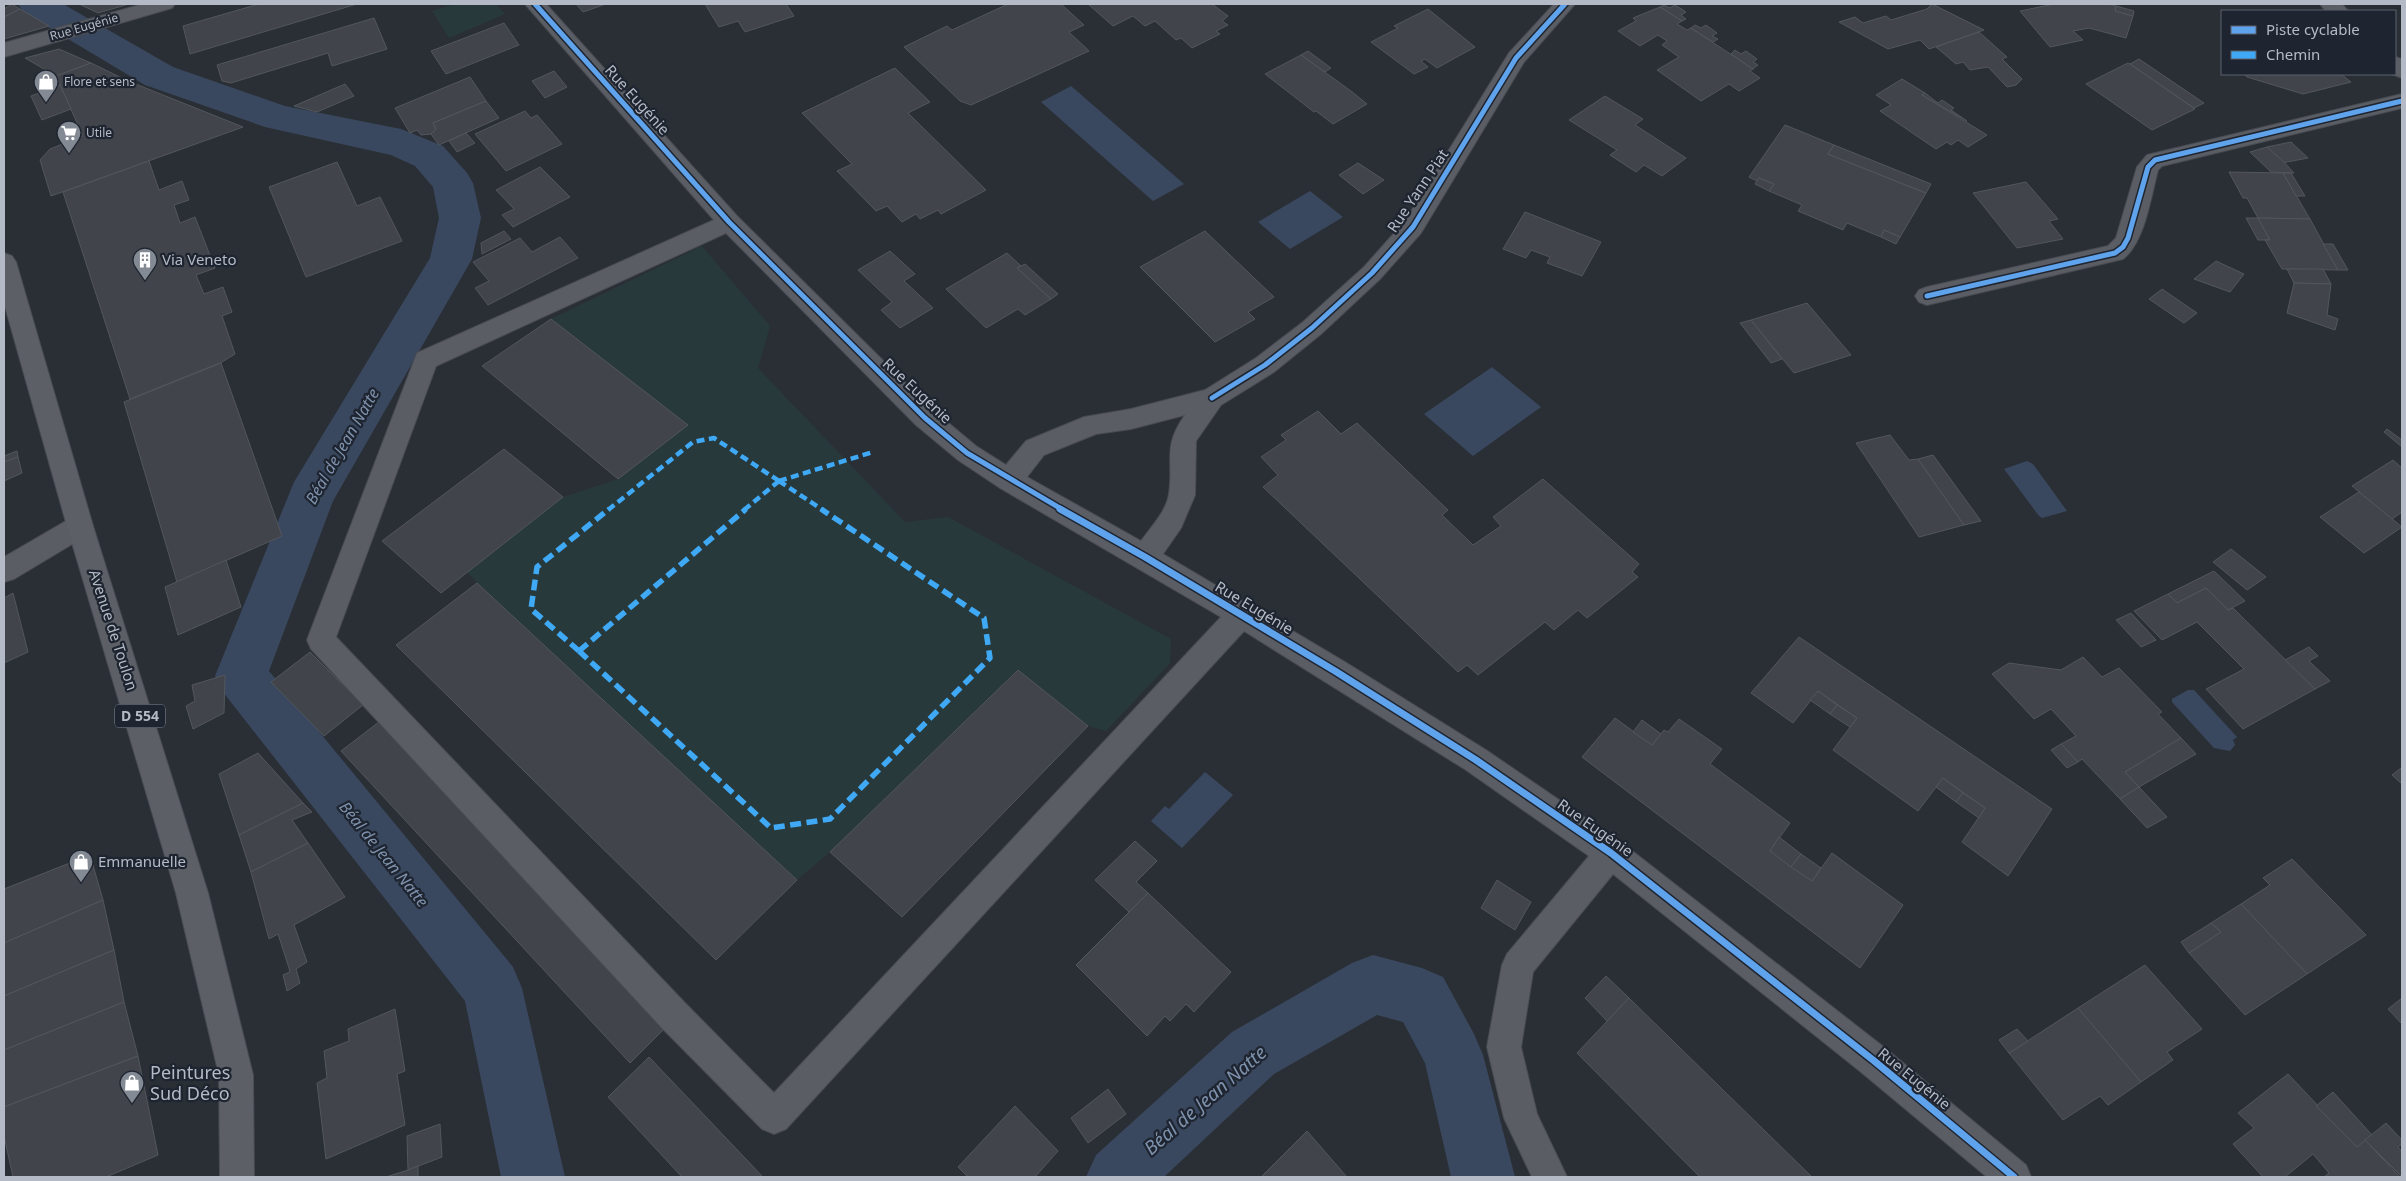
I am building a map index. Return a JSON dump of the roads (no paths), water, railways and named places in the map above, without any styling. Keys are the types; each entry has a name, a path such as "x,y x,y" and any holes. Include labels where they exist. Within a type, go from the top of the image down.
{"main road":[{"name":"Avenue de Toulon","path":"4,262 80,526 195,902 236,1075 237,1177"}],"street":[{"name":"Rue Eugénie","path":"4,50 165,4"},
{"name":"Rue Eugénie","path":"535,4 729,222 925,418 967,453 1009,480 1242,614 1335,671 1476,760 1611,853 1873,1060 2014,1177"},
{"name":"Rue Yann Piat","path":"1009,480 1036,448 1093,424 1130,419 1212,398 1272,360 1312,328 1372,273 1412,227 1516,58 1565,4"},
{"path":"1927,296 2115,253 2123,247 2128,238 2148,167 2155,160 2402,101"},
{"path":"729,222 426,360 321,640 674,1016 774,1116 1242,614"},
{"name":"Rue Yann Piat","path":"1144,557 1172,520 1182,495 1183,442 1192,425 1212,398"},
{"name":"Rue Yann Piat","path":"1130,419 1143,422 1158,430 1174,444 1183,460"},
{"path":"4,571 80,526"},
{"path":"1550,1177 1521,1118 1504,1047 1518,965 1611,853"}],"water":[{"path":"1071,86 1184,184 1153,201 1041,102"},
{"path":"1310,191 1343,217 1290,249 1258,222"},
{"path":"1492,367 1541,407 1473,456 1424,414"},
{"path":"2027,461 2033,464 2067,511 2042,518 2039,516 2004,469"},
{"path":"2188,690 2194,690 2237,737 2233,740 2235,745 2230,751 2214,748 2172,702 2172,699"},
{"path":"1205,772 1233,795 1182,848 1151,821 1165,806 1169,809"}],"waterway":[{"name":"Béal de Jean Natte","path":"36,4 159,76 279,118 401,143 429,156 453,183 460,218 451,259 311,496 241,676 492,988 533,1177"},
{"name":"Béal de Jean Natte","path":"1118,1177 1253,1053 1373,984 1422,998 1453,1055 1483,1177"}],"place":[{"name":"Flore et sens","path":"46,103"},
{"name":"Utile","path":"69,154"},
{"name":"Via Veneto","path":"145,281"},
{"name":"Emmanuelle","path":"81,883"},
{"name":"Peintures Sud Déco","path":"132,1104"}]}
